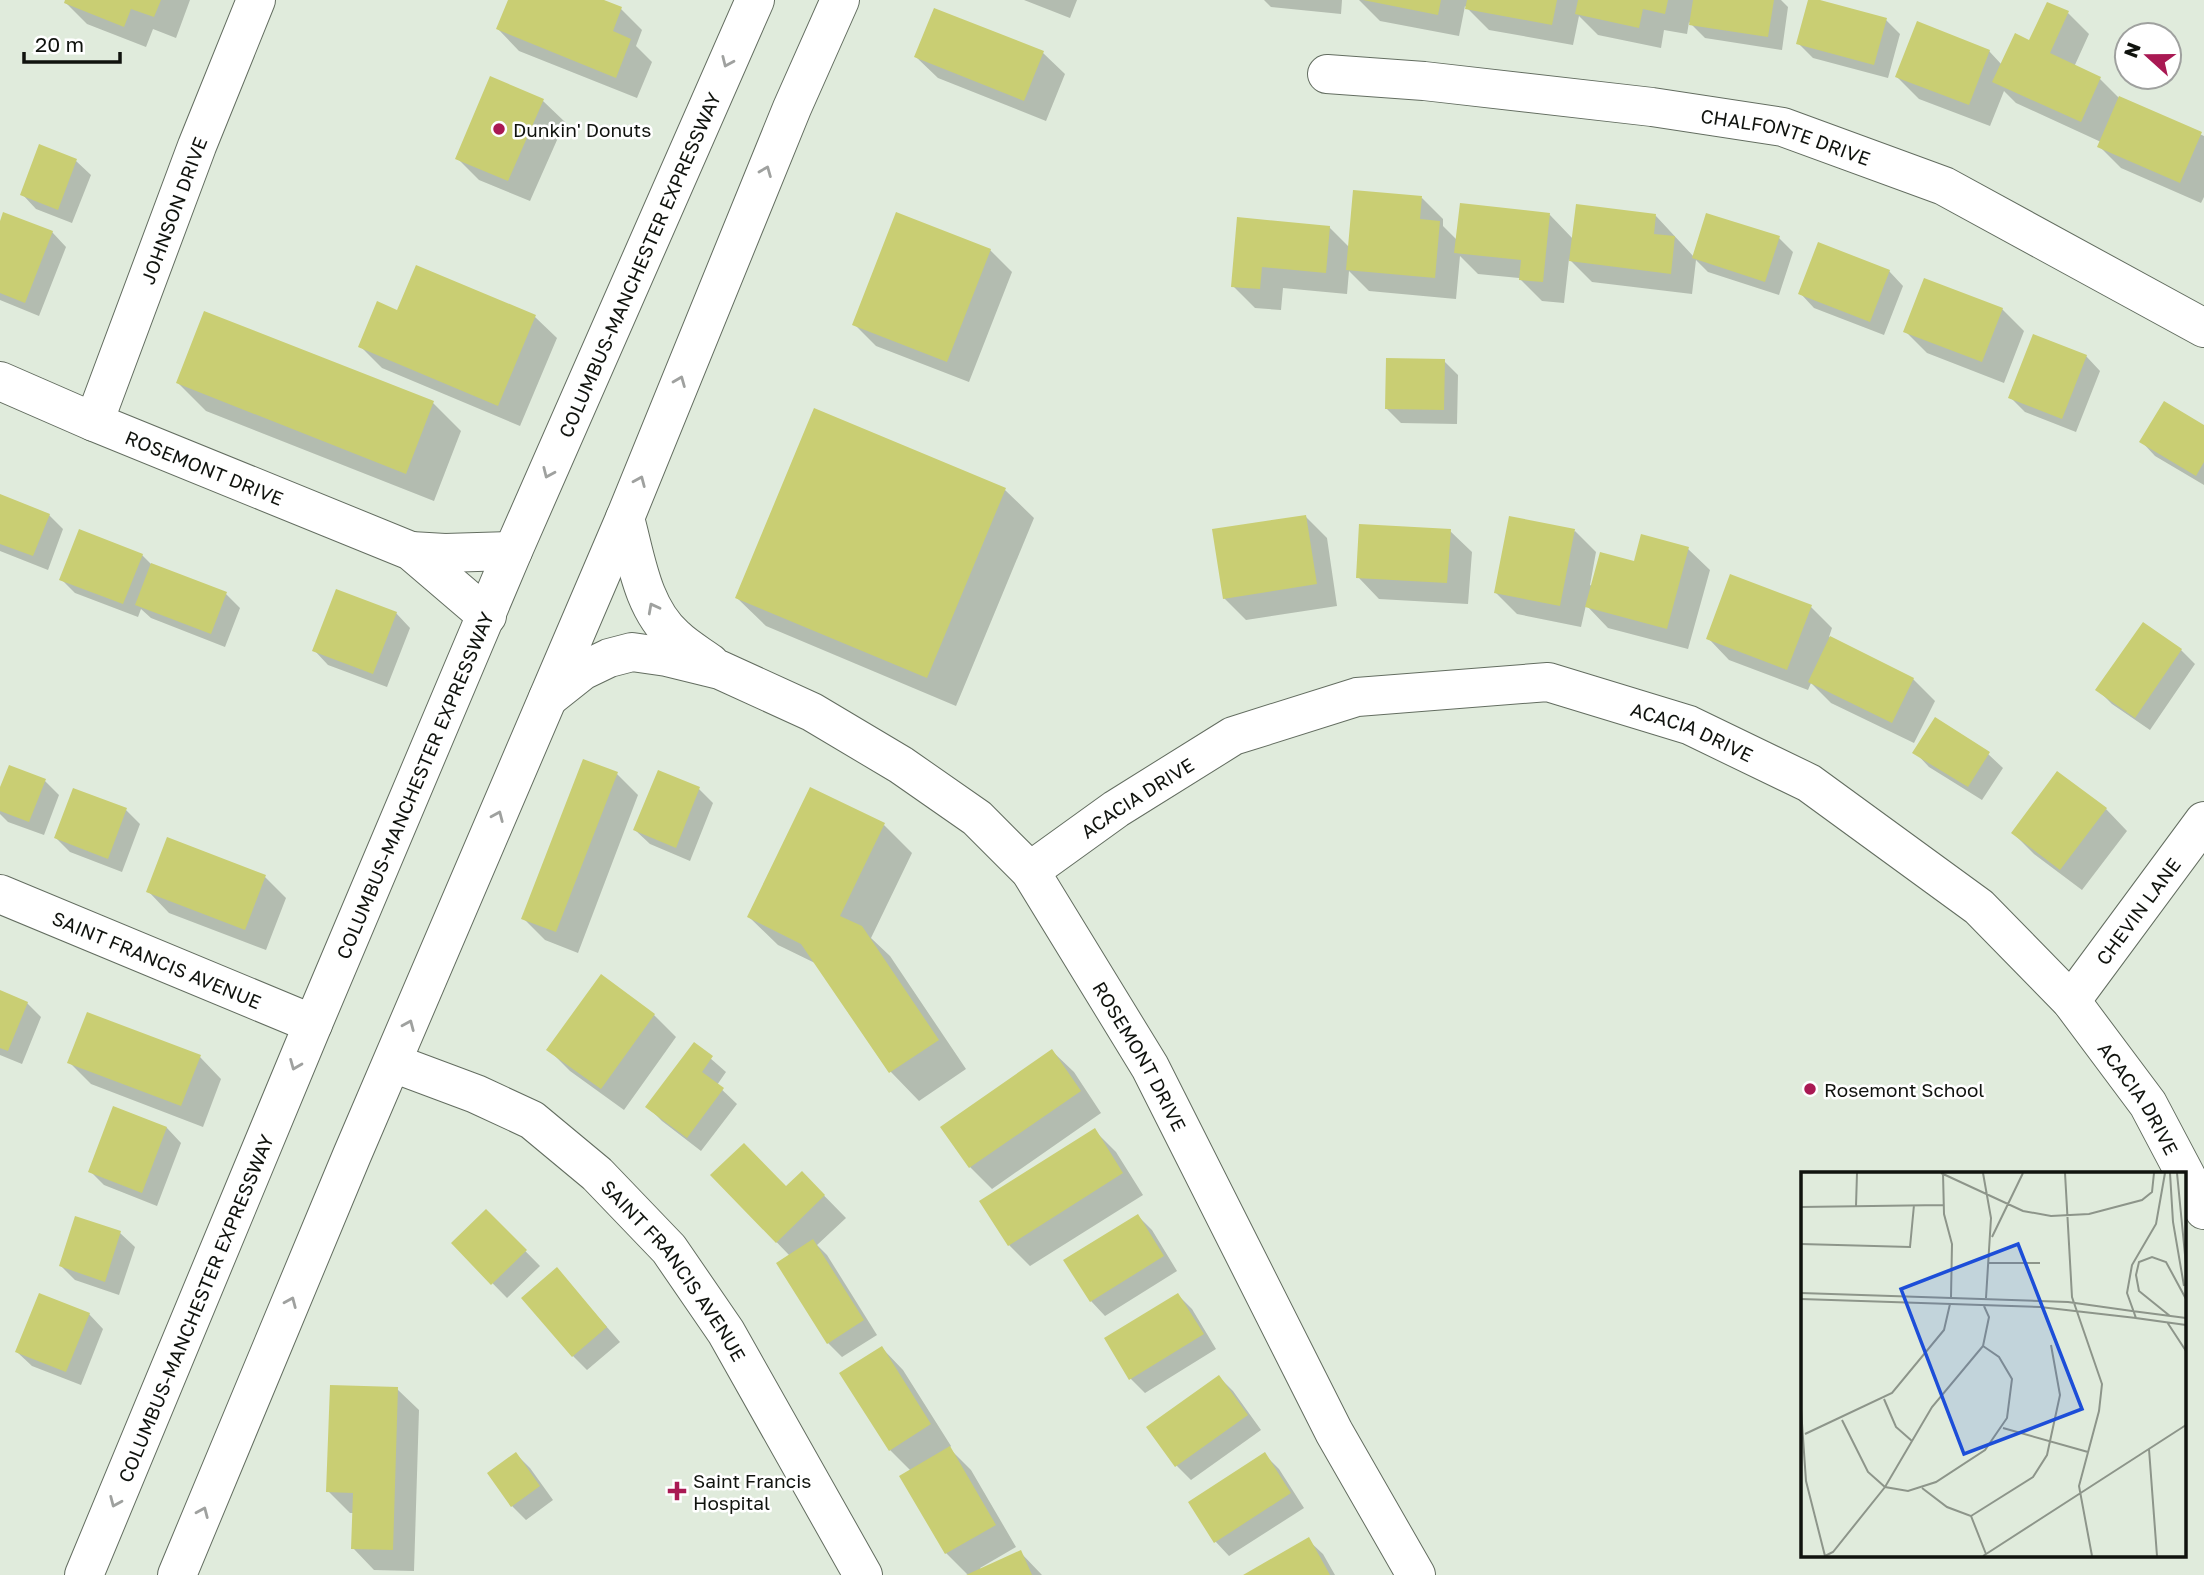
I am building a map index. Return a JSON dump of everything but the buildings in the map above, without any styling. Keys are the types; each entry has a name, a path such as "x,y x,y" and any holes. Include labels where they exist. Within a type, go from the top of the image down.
{"street":[{"name":"JOHNSON DRIVE","path":"94,422 197,146 256,0"},
{"name":"COLUMBUS-MANCHESTER EXPRESSWAY","path":"84,1575 513,551 755,0"},
{"path":"177,1575 352,1155 625,517 792,108 840,0"},
{"name":"CHALFONTE DRIVE","path":"1327,74 1424,81 1639,105 1783,127 1944,186 2204,328"},
{"name":"ROSEMONT DRIVE","path":"0,381 411,551 487,616"},
{"name":"ROSEMONT DRIVE","path":"625,517 646,594 655,614 674,637 720,670"},
{"name":"ROSEMONT DRIVE","path":"411,551 513,551"},
{"name":"ROSEMONT DRIVE","path":"548,698 582,671 610,658 632,652 667,657 720,670 812,712 901,765 977,818 1030,871 1150,1068 1334,1432 1416,1575"},
{"name":"ACACIA DRIVE","path":"1030,871 1116,809 1233,736 1357,697 1548,682 1689,725 1809,783 1979,907 2071,1001 2148,1104 2184,1172"},
{"name":"CHEVIN LANE","path":"2071,1001 2204,821"},
{"name":"SAINT FRANCIS AVENUE","path":"0,894 313,1024"},
{"name":"SAINT FRANCIS AVENUE","path":"393,1063 476,1094 531,1120 597,1174 669,1249 726,1332 863,1575"},
{"name":"ACACIA DRIVE","path":"2186,1176 2204,1210"}],"place":[{"name":"Dunkin' Donuts","path":"499,129"},
{"name":"Rosemont School","path":"1810,1089"},
{"name":"Saint Francis Hospital","path":"677,1491"}]}
